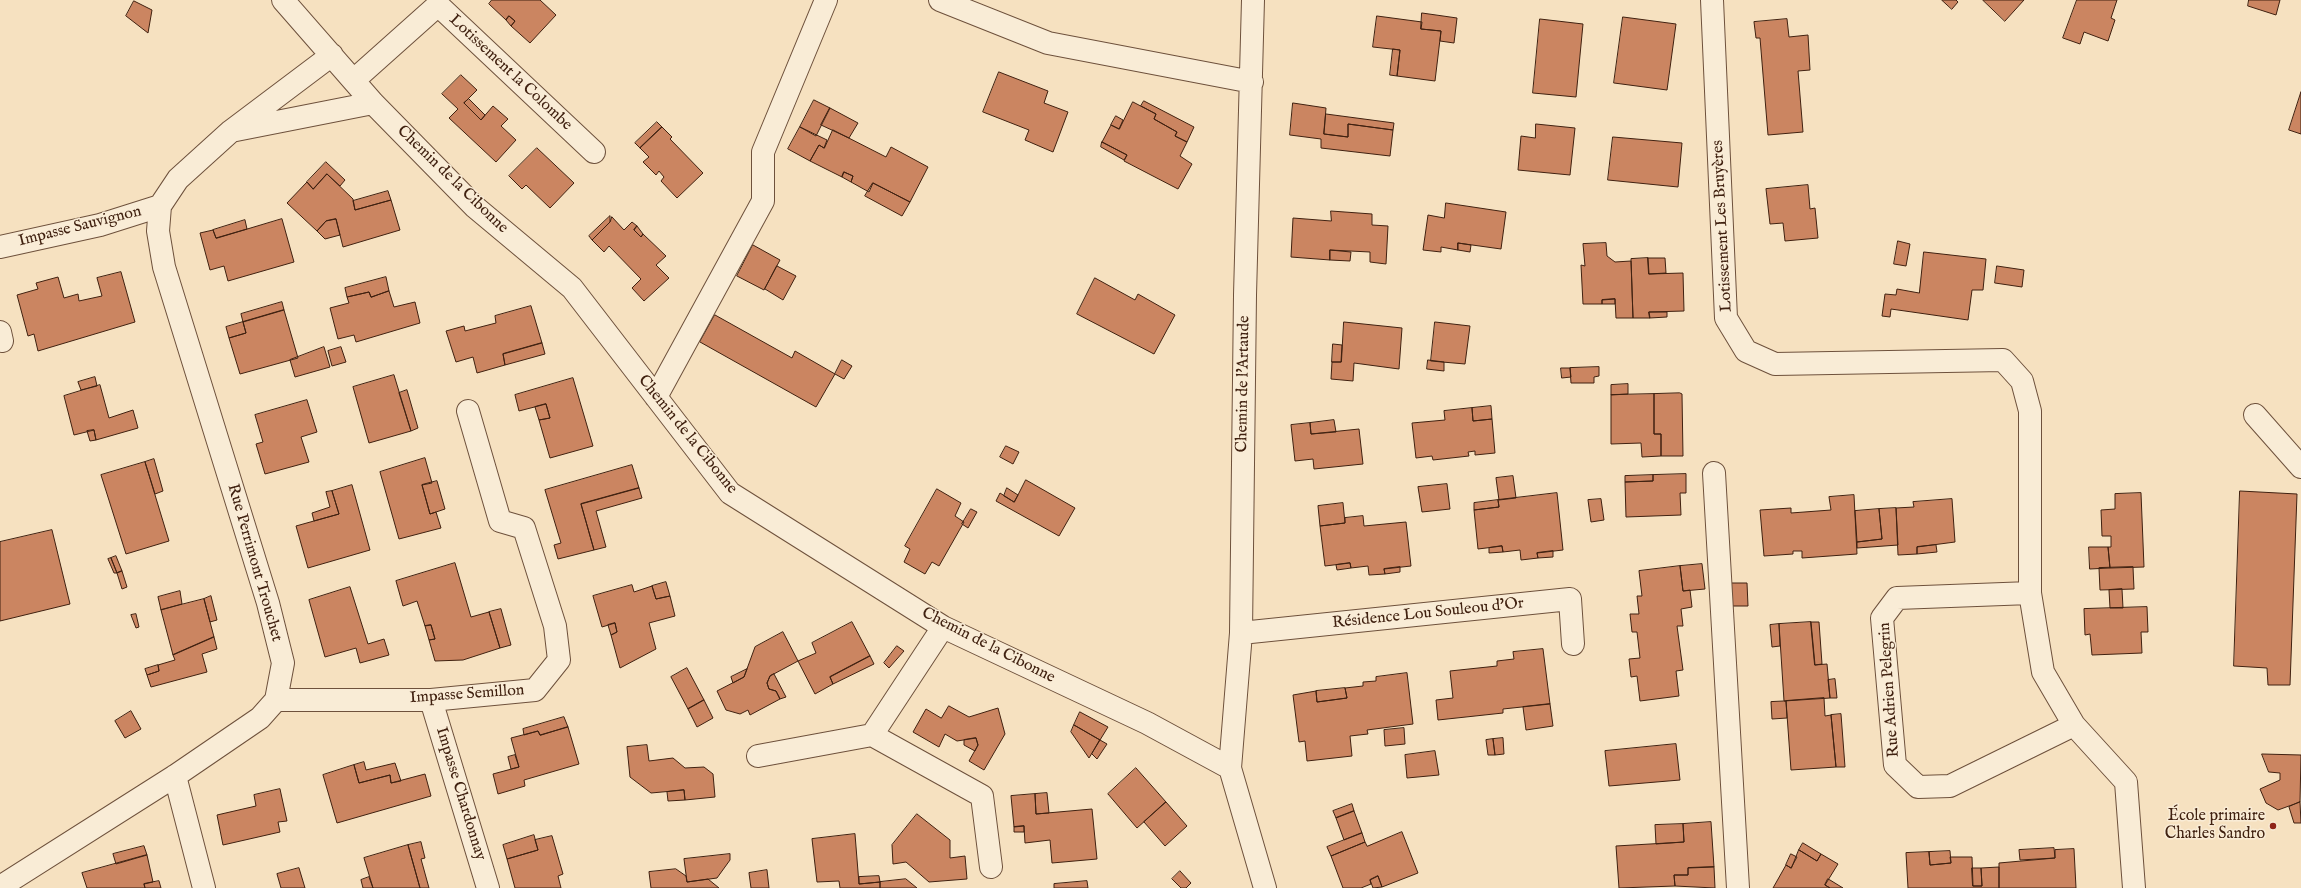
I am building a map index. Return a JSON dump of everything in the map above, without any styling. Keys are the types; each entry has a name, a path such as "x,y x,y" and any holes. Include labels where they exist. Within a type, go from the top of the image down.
{"street":[{"name":"Chemin de la Cibonne","path":"283,0 373,103 475,207 572,288 730,493 943,627 1148,723 1230,768"},
{"path":"656,397 764,201 763,152 826,0"},
{"path":"940,0 1048,43 1252,82"},
{"name":"Chemin de l'Artaude","path":"1230,768 1241,633 1245,295 1254,0"},
{"name":"Lotissement Les Bruyères","path":"1712,0 1726,318 1746,351 1775,364 2003,360 2022,381 2030,411 2030,593"},
{"name":"Lotissement la Colombe","path":"354,80 438,5 594,152"},
{"name":"Rue Perrimont Trouchet","path":"276,700 283,663 266,595 164,267 158,231 160,206 178,179 231,131 332,55"},
{"path":"231,131 373,103"},
{"name":"Impasse Sauvignon","path":"0,246 100,225 160,206"},
{"name":"Impasse Semillon","path":"276,700 431,700 535,690 558,660 555,626 524,528 500,521 468,411"},
{"path":"2255,415 2301,467"},
{"path":"1714,473 1738,888"},
{"path":"2030,593 2043,672 2074,725 2126,782 2134,888"},
{"name":"Rue Adrien Pelegrin","path":"2030,593 1897,598 1882,618 1895,765 1918,787 1950,786 2074,725"},
{"name":"Résidence Lou Souleou d'Or","path":"1241,633 1570,599 1573,644"},
{"path":"872,735 943,627"},
{"path":"0,887 175,776 260,718 276,700"},
{"name":"Impasse Chardonnay","path":"431,700 488,888"},
{"path":"758,756 872,735 982,796 992,867"},
{"path":"1230,768 1265,888"},
{"path":"175,776 204,888"}],"building":[{"path":"492,0 540,0 556,15 530,43 511,26 515,21 509,16 506,20 489,4"},
{"path":"1942,0 1956,0 1958,2 1952,9"},
{"path":"1983,0 2024,0 2005,21"},
{"path":"2077,0 2117,0 2111,18 2115,20 2108,41 2084,32 2080,44 2063,38"},
{"path":"2249,0 2280,0 2276,15 2248,6"},
{"path":"134,1 152,10 148,33 126,16"},
{"path":"1422,13 1457,18 1454,43 1440,41 1441,31 1421,29"},
{"path":"509,16 515,21 511,26 506,20"},
{"path":"1377,16 1422,22 1421,29 1441,31 1435,81 1397,76 1400,50 1373,47"},
{"path":"1623,17 1676,24 1667,90 1614,83"},
{"path":"1540,19 1583,24 1576,97 1533,93"},
{"path":"1787,19 1789,37 1808,35 1810,70 1798,71 1803,132 1768,135 1760,38 1756,38 1754,22"},
{"path":"1393,49 1400,50 1397,76 1390,75"},
{"path":"999,72 1048,91 1044,103 1068,112 1053,152 1025,140 1029,130 983,112"},
{"path":"461,75 477,90 464,103 481,120 493,106 508,119 501,126 516,140 496,162 449,118 458,109 442,94"},
{"path":"2301,92 2301,134 2289,130"},
{"path":"469,99 485,115 481,120 464,103"},
{"path":"814,100 830,108 816,136 800,127"},
{"path":"1144,101 1194,127 1187,142 1175,136 1177,132 1154,119 1156,114 1141,106"},
{"path":"1133,102 1156,114 1154,119 1177,132 1175,136 1187,142 1180,156 1192,164 1178,189 1124,161 1127,155 1102,142 1111,125 1119,129"},
{"path":"1293,103 1326,108 1324,134 1348,137 1348,124 1393,130 1390,156 1321,148 1321,139 1290,135"},
{"path":"830,108 858,123 849,138 821,125"},
{"path":"1326,114 1394,123 1393,130 1348,124 1348,137 1324,134"},
{"path":"1116,116 1123,120 1119,129 1111,125"},
{"path":"657,122 662,127 640,148 635,143"},
{"path":"1536,124 1575,128 1570,175 1518,170 1521,136 1535,138"},
{"path":"662,127 672,137 670,139 703,173 677,198 661,181 664,177 659,171 656,175 643,162 649,157 640,148"},
{"path":"800,127 827,140 824,148 819,145 810,161 788,149"},
{"path":"833,130 886,157 891,147 928,167 910,202 873,183 869,192 851,182 853,176 844,172 842,177 810,161 819,145 824,148"},
{"path":"1613,137 1682,143 1678,187 1608,180"},
{"path":"1102,142 1127,155 1124,160 1101,147"},
{"path":"537,148 574,183 550,208 526,185 522,189 509,176"},
{"path":"326,162 345,180 340,186 327,174 313,189 307,182"},
{"path":"844,172 853,176 851,182 842,177"},
{"path":"327,174 353,199 355,210 391,200 400,230 343,247 336,219 326,221 317,231 287,203 307,182 313,189"},
{"path":"873,183 910,202 902,216 865,196"},
{"path":"1808,185 1810,209 1815,208 1818,238 1785,241 1783,223 1770,224 1766,189"},
{"path":"388,191 391,200 355,210 353,201"},
{"path":"1446,203 1506,212 1501,249 1458,243 1458,250 1441,247 1441,252 1423,250 1428,215 1444,218"},
{"path":"1331,211 1372,214 1372,225 1388,226 1386,264 1370,262 1370,252 1330,250 1330,260 1291,257 1293,218 1331,221"},
{"path":"610,216 610,222 592,240 589,236"},
{"path":"612,217 624,230 632,222 637,226 634,230 641,237 643,234 666,256 656,265 669,278 644,301 632,288 641,279 609,246 604,252 592,240 610,222"},
{"path":"282,219 294,262 228,281 224,266 210,270 200,233 213,230 216,238"},
{"path":"336,219 340,235 325,239 317,231 326,221"},
{"path":"245,220 247,229 216,238 213,230"},
{"path":"637,226 643,234 641,237 634,230"},
{"path":"1898,241 1910,244 1906,266 1894,264"},
{"path":"1458,243 1471,245 1470,252 1458,250"},
{"path":"1606,243 1607,256 1615,262 1631,261 1633,318 1616,318 1615,299 1602,300 1602,304 1583,304 1581,265 1585,266 1583,244"},
{"path":"753,245 780,260 764,290 737,276"},
{"path":"1330,250 1351,252 1350,261 1330,260"},
{"path":"1924,252 1986,259 1983,290 1972,290 1968,320 1891,309 1890,317 1882,316 1885,294 1896,295 1897,289 1919,293"},
{"path":"1648,258 1649,274 1683,273 1684,311 1649,312 1650,318 1633,318 1631,259"},
{"path":"1648,258 1665,258 1666,273 1649,274"},
{"path":"777,266 796,276 783,300 765,289"},
{"path":"1997,266 2024,270 2022,287 1995,283"},
{"path":"121,272 135,322 38,351 34,334 28,336 17,295 38,289 36,283 58,277 64,298 78,294 79,301 102,296 97,278"},
{"path":"386,277 389,291 371,297 369,292 347,297 345,288"},
{"path":"1095,278 1135,300 1138,294 1175,315 1154,354 1077,314"},
{"path":"389,291 394,307 415,302 420,323 356,342 354,335 338,339 330,308 349,303 347,297 369,292 371,297"},
{"path":"1615,299 1615,304 1602,304 1602,300"},
{"path":"282,302 284,310 243,322 241,314"},
{"path":"531,306 542,343 503,354 505,365 477,373 473,357 456,362 446,331 464,326 465,331 496,323 495,316"},
{"path":"284,310 298,358 240,374 229,338 246,333 243,322"},
{"path":"1649,312 1667,312 1667,317 1650,318"},
{"path":"715,315 792,358 795,351 835,374 816,407 700,342"},
{"path":"243,322 246,333 229,338 226,327"},
{"path":"1344,322 1402,328 1399,369 1354,363 1353,381 1331,379 1332,362 1341,362"},
{"path":"1435,322 1470,326 1465,364 1431,361"},
{"path":"542,343 545,354 505,365 503,354"},
{"path":"1333,344 1342,345 1341,362 1332,362"},
{"path":"324,347 330,367 295,377 290,360"},
{"path":"341,347 346,362 332,366 328,351"},
{"path":"842,360 852,366 844,379 835,374"},
{"path":"1428,360 1444,362 1444,371 1427,369"},
{"path":"1599,367 1599,376 1594,377 1594,383 1571,383 1570,368"},
{"path":"1561,368 1570,368 1571,377 1562,378"},
{"path":"394,375 411,431 369,443 353,387"},
{"path":"95,377 97,386 81,390 78,382"},
{"path":"573,378 593,446 550,458 539,420 550,418 546,404 519,411 515,395"},
{"path":"1628,384 1628,394 1611,395 1611,385"},
{"path":"100,385 109,418 133,410 138,428 96,440 94,430 74,435 64,396"},
{"path":"407,390 418,428 411,431 399,393"},
{"path":"1654,394 1682,394 1683,456 1661,456 1661,434 1654,434"},
{"path":"1654,394 1654,434 1661,434 1661,456 1642,457 1641,443 1611,444 1611,395"},
{"path":"307,400 317,432 301,437 309,462 265,474 256,444 263,442 255,415"},
{"path":"546,404 550,418 539,420 535,407"},
{"path":"1491,406 1492,419 1473,421 1472,408"},
{"path":"1472,408 1473,421 1492,419 1495,453 1475,455 1475,451 1468,452 1469,456 1433,460 1432,456 1416,458 1412,423 1445,420 1444,411"},
{"path":"1334,420 1336,432 1311,434 1310,423"},
{"path":"1310,423 1311,434 1359,429 1363,464 1314,469 1313,459 1295,461 1291,425"},
{"path":"94,430 96,440 90,441 87,431"},
{"path":"1006,446 1019,452 1013,464 1000,457"},
{"path":"425,458 432,483 422,485 430,514 436,512 441,528 399,539 380,472"},
{"path":"154,459 163,491 155,494 145,462"},
{"path":"145,462 169,541 126,554 101,475"},
{"path":"632,465 639,488 581,504 594,550 558,559 554,545 561,543 545,490"},
{"path":"1686,474 1686,493 1680,493 1681,515 1626,517 1625,482 1653,481 1653,475"},
{"path":"1653,475 1653,481 1625,482 1625,476"},
{"path":"1513,476 1516,498 1499,500 1496,478"},
{"path":"1026,480 1075,508 1059,536 996,501 1000,493 1014,502"},
{"path":"437,481 445,509 430,514 422,485"},
{"path":"1447,484 1450,509 1422,512 1418,487"},
{"path":"352,485 370,550 308,568 296,526 339,514 332,491"},
{"path":"639,488 642,498 596,511 606,547 594,550 581,504"},
{"path":"1007,488 1018,495 1014,502 1004,496"},
{"path":"937,489 961,503 955,516 964,522 939,566 932,562 925,574 904,562 910,549 905,546"},
{"path":"332,491 339,514 314,521 312,513 330,507 326,492"},
{"path":"2240,491 2297,494 2290,685 2268,685 2267,668 2234,666"},
{"path":"1557,493 1563,550 1537,553 1538,558 1521,560 1520,550 1503,552 1502,546 1478,549 1474,510 1499,507 1498,500"},
{"path":"2141,493 2144,567 2110,568 2108,547 2111,547 2111,536 2102,536 2101,510 2115,509 2115,494"},
{"path":"1854,495 1857,554 1802,558 1802,551 1793,551 1793,554 1764,556 1760,510 1791,508 1791,513 1831,510 1829,497"},
{"path":"1601,499 1604,520 1591,522 1588,500"},
{"path":"1952,499 1955,542 1917,547 1917,554 1898,555 1896,508 1914,507 1913,502"},
{"path":"1498,500 1499,507 1474,510 1474,503"},
{"path":"1343,503 1345,523 1320,526 1318,506"},
{"path":"1896,508 1898,545 1857,548 1857,542 1882,539 1879,509"},
{"path":"971,509 977,512 968,528 962,524"},
{"path":"1879,509 1882,539 1857,542 1855,511"},
{"path":"1363,516 1364,526 1406,522 1411,566 1384,569 1385,574 1369,575 1368,566 1351,568 1350,563 1325,566 1320,526 1345,523 1345,518"},
{"path":"52,530 70,604 0,621 0,542"},
{"path":"1936,545 1937,552 1917,554 1917,547"},
{"path":"1502,546 1503,552 1489,553 1489,548"},
{"path":"2089,547 2108,547 2110,568 2090,569"},
{"path":"1553,551 1553,557 1538,558 1537,553"},
{"path":"116,556 122,571 117,573 111,558"},
{"path":"111,558 117,573 114,573 108,559"},
{"path":"455,563 471,617 489,612 500,648 463,660 435,661 429,640 435,639 431,625 425,626 417,601 403,606 396,581"},
{"path":"1350,563 1351,568 1337,570 1336,565"},
{"path":"1702,564 1705,589 1683,591 1680,566"},
{"path":"1680,566 1683,591 1690,590 1692,607 1681,609 1683,626 1677,626 1683,670 1676,671 1679,696 1640,701 1637,676 1631,677 1629,659 1640,658 1637,632 1632,632 1630,614 1639,614 1637,596 1642,596 1639,571"},
{"path":"1400,567 1400,572 1385,574 1384,569"},
{"path":"2133,567 2134,589 2100,590 2099,568"},
{"path":"122,571 127,587 122,589 117,573"},
{"path":"666,582 670,596 656,599 652,586"},
{"path":"1730,583 1747,583 1748,606 1732,606"},
{"path":"632,585 634,592 652,586 656,599 670,596 675,616 649,623 656,649 620,668 611,635 617,632 615,623 602,627 593,596"},
{"path":"350,587 368,644 384,639 389,655 360,663 356,648 325,657 309,600"},
{"path":"2122,589 2123,608 2110,608 2109,590"},
{"path":"180,591 182,604 161,610 158,597"},
{"path":"211,596 217,620 210,622 204,599"},
{"path":"204,599 214,637 173,655 161,610"},
{"path":"2147,607 2148,632 2141,632 2142,653 2092,655 2090,634 2085,635 2084,609"},
{"path":"501,609 511,645 500,648 489,612"},
{"path":"136,614 139,627 136,628 131,615"},
{"path":"852,622 870,656 830,677 833,684 815,694 798,661 816,653 812,643"},
{"path":"1811,622 1815,665 1827,664 1830,698 1784,701 1779,624"},
{"path":"1811,622 1819,622 1822,664 1815,665"},
{"path":"615,623 617,632 611,635 608,625"},
{"path":"1779,624 1780,646 1772,647 1770,625"},
{"path":"431,625 435,639 429,640 425,626"},
{"path":"783,632 798,661 770,676 767,683 769,689 776,691 780,699 750,715 748,710 740,714 726,710 717,691 744,677 755,647"},
{"path":"214,637 217,649 202,654 207,672 151,687 147,675 159,671 158,665 175,660 173,655"},
{"path":"897,646 904,651 889,668 884,663"},
{"path":"1543,649 1550,704 1503,709 1503,713 1438,720 1436,700 1453,698 1450,671 1497,666 1497,661 1514,659 1513,652"},
{"path":"870,656 874,664 833,684 830,677"},
{"path":"158,665 159,671 147,675 145,669"},
{"path":"687,668 704,700 688,709 671,677"},
{"path":"747,669 744,677 733,683 731,677"},
{"path":"1407,673 1413,724 1367,730 1368,734 1350,736 1352,756 1307,761 1305,741 1299,742 1293,695 1316,691 1317,702 1347,698 1345,688 1363,686 1363,682 1376,681 1376,677"},
{"path":"774,674 786,697 780,699 776,691 769,689 767,683 770,676"},
{"path":"1835,679 1837,698 1830,698 1828,680"},
{"path":"1345,688 1347,698 1317,702 1316,691"},
{"path":"1824,698 1825,716 1831,715 1836,767 1791,770 1786,701"},
{"path":"704,700 713,718 697,727 688,709"},
{"path":"1786,701 1787,718 1772,719 1771,702"},
{"path":"1550,704 1553,726 1526,730 1523,707"},
{"path":"949,706 969,717 998,708 1005,734 984,770 969,761 978,745 976,738 957,741 945,734 939,747 913,732 926,709 941,718"},
{"path":"131,711 141,729 125,738 115,721"},
{"path":"1080,712 1108,727 1100,740 1074,725"},
{"path":"1841,714 1845,767 1836,767 1831,715"},
{"path":"564,717 568,727 540,735 538,731 524,735 523,729"},
{"path":"1074,725 1100,740 1089,758 1071,732"},
{"path":"568,727 579,764 524,780 525,786 498,794 493,774 519,767 511,738 538,731 540,735"},
{"path":"1404,728 1405,744 1385,746 1384,730"},
{"path":"976,738 978,745 975,751 964,745 964,740"},
{"path":"1503,738 1504,754 1495,755 1493,739"},
{"path":"1493,739 1495,755 1488,755 1486,740"},
{"path":"1100,740 1107,744 1097,759 1092,754"},
{"path":"1676,744 1680,780 1609,786 1605,751"},
{"path":"647,745 649,761 673,758 685,768 704,767 713,774 715,797 685,800 684,790 651,793 630,777 627,747"},
{"path":"1435,751 1439,775 1407,778 1405,755"},
{"path":"2262,754 2301,755 2300,802 2278,810 2266,803 2260,789 2280,780 2280,773 2269,772"},
{"path":"515,755 519,767 511,769 508,757"},
{"path":"364,762 366,770 395,763 401,781 391,783 390,775 359,783 354,765"},
{"path":"354,765 359,783 390,775 391,783 425,774 431,796 337,823 323,775"},
{"path":"1136,768 1166,802 1137,828 1108,794"},
{"path":"280,789 287,821 278,822 280,832 223,845 217,815 256,806 254,795"},
{"path":"684,790 685,800 668,801 667,792"},
{"path":"1047,793 1049,813 1036,814 1035,794"},
{"path":"1035,794 1036,814 1092,809 1097,859 1052,863 1050,840 1025,843 1024,826 1014,827 1011,796"},
{"path":"1166,802 1187,826 1165,846 1144,822"},
{"path":"2300,802 2301,823 2294,823 2289,807"},
{"path":"1352,804 1354,811 1336,818 1333,811"},
{"path":"1354,811 1362,833 1344,840 1336,818"},
{"path":"917,814 950,840 950,858 965,856 967,879 929,882 906,862 893,864 892,845"},
{"path":"1711,822 1714,867 1688,868 1688,875 1674,875 1675,886 1619,888 1616,846 1684,842 1683,824"},
{"path":"1683,824 1684,842 1656,844 1655,825"},
{"path":"1024,826 1024,832 1014,832 1014,827"},
{"path":"1402,832 1418,873 1382,887 1378,876 1370,880 1371,884 1361,888 1343,888 1331,856 1365,842 1367,846"},
{"path":"1362,833 1365,842 1331,856 1327,847"},
{"path":"855,834 859,884 880,882 880,888 840,888 839,881 817,882 812,839"},
{"path":"534,835 538,850 507,859 503,845"},
{"path":"552,836 563,874 558,876 561,888 515,888 507,859 538,850 535,840"},
{"path":"421,842 425,858 421,859 429,888 420,888 408,845"},
{"path":"1803,843 1821,854 1817,861 1799,850"},
{"path":"408,845 420,888 373,888 364,858"},
{"path":"144,846 147,855 116,864 113,854"},
{"path":"2054,848 2055,858 2020,860 2019,850"},
{"path":"2074,849 2076,888 1999,888 1999,863 2055,858 2055,850"},
{"path":"1799,850 1817,861 1821,854 1838,864 1825,885 1830,888 1773,888 1786,865 1791,868"},
{"path":"1950,851 1951,863 1930,865 1929,852"},
{"path":"1929,852 1930,865 1951,863 1950,857 1972,857 1973,886 1982,886 1981,868 1999,867 1999,888 1908,888 1906,853"},
{"path":"730,854 730,860 717,878 687,882 684,859"},
{"path":"1791,854 1797,857 1791,868 1786,865"},
{"path":"147,855 153,882 144,884 145,888 87,888 82,873"},
{"path":"1714,867 1715,888 1675,886 1674,875 1688,875 1688,868"},
{"path":"299,868 305,888 281,888 277,874"},
{"path":"1972,868 1981,868 1982,886 1973,886"},
{"path":"676,869 686,876 687,882 708,879 719,888 651,888 649,872"},
{"path":"767,870 769,888 751,888 749,873"},
{"path":"1180,871 1191,883 1186,888 1181,888 1172,879"},
{"path":"879,876 880,882 859,884 859,877"},
{"path":"1378,876 1382,887 1373,888 1370,880"},
{"path":"369,877 373,888 363,888 361,880"},
{"path":"906,879 917,888 880,888 880,882"},
{"path":"1828,879 1843,888 1830,888 1825,885"},
{"path":"159,881 161,888 145,888 144,884"},
{"path":"1087,881 1088,888 1054,888 1054,884"}],"place":[{"name":"École primaire Charles Sandro","path":"2273,826"}]}
